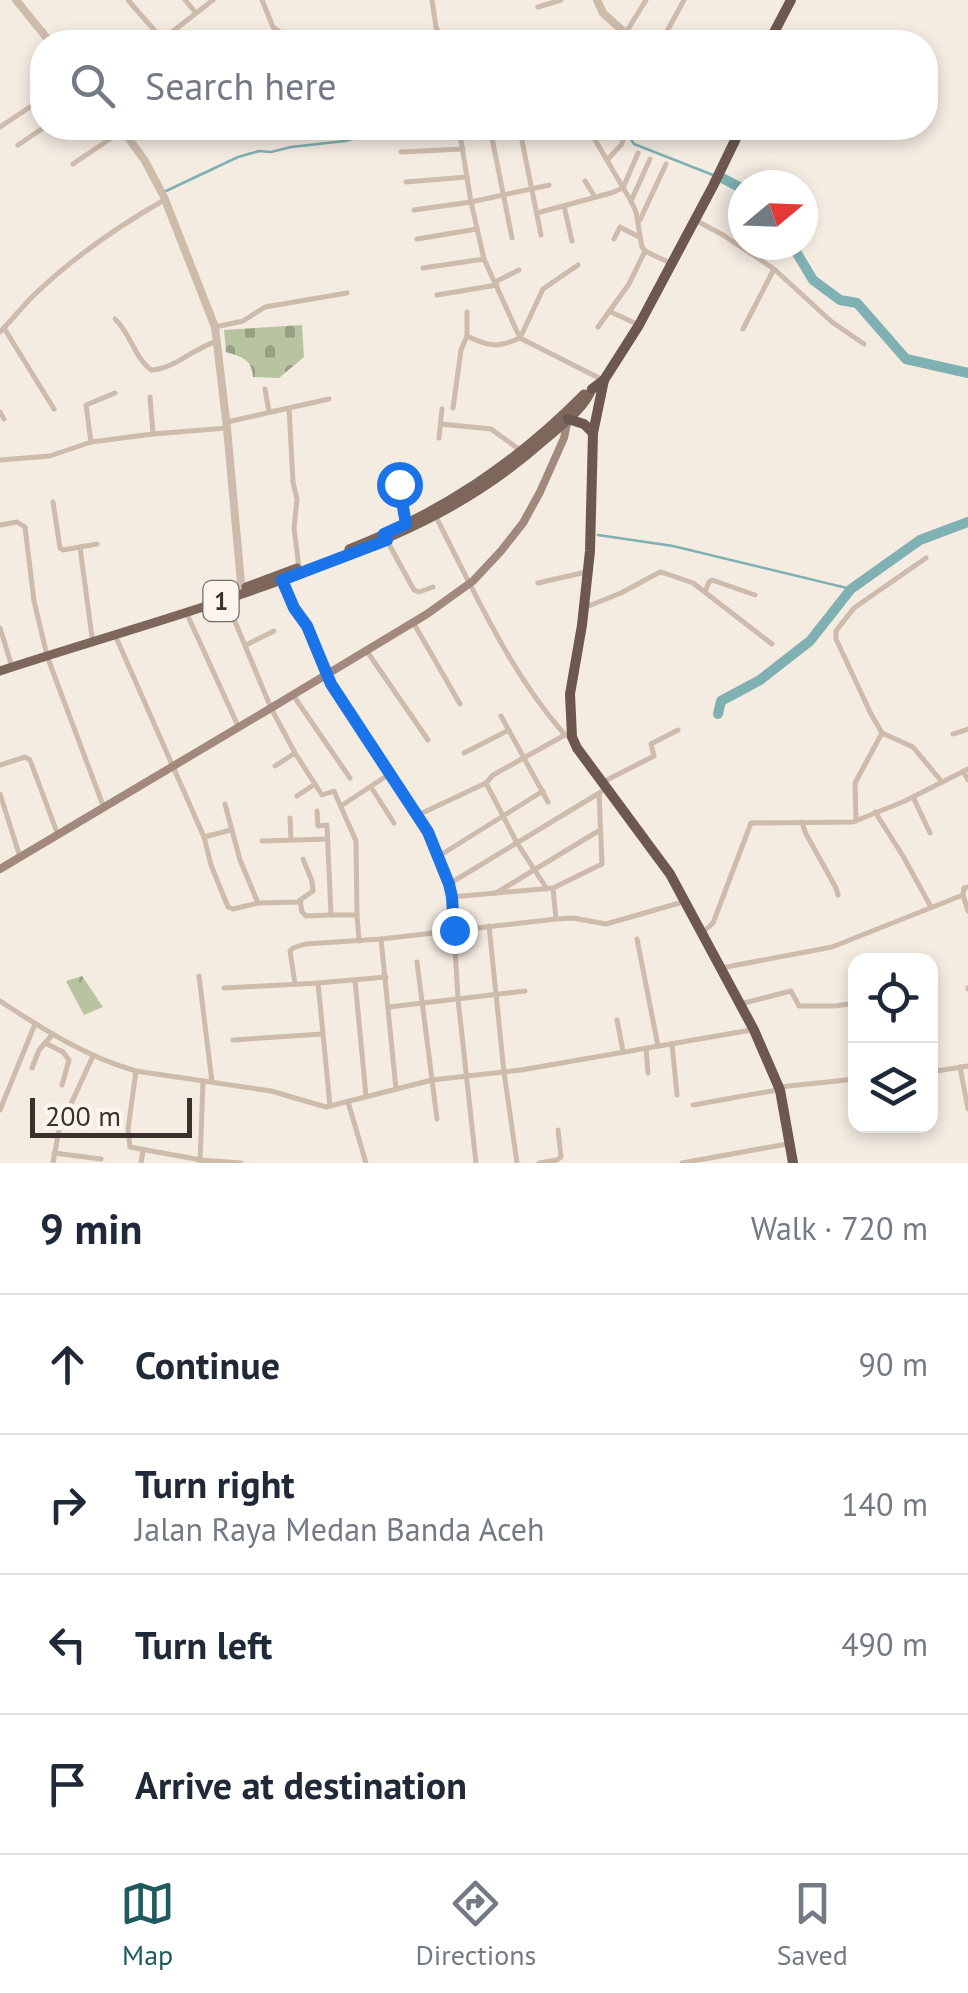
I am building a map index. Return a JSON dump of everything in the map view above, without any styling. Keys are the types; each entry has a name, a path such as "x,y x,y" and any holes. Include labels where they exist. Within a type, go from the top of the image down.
{"highway":[{"path":"776,30 791,0"},
{"name":"1","path":"592,388 604,380 639,326 735,140"},
{"path":"604,380 593,433 592,515 568,736 670,874 722,968 779,1088 794,1163"},
{"path":"568,419 584,424 593,433"}],"main road":[{"name":"1","path":"46,654 282,580 436,517 533,451 589,397 592,388"},
{"name":"1","path":"5,666 226,600 298,568 386,537 445,504 521,451 592,388"},
{"path":"0,869 272,708 470,584 523,522 564,438 568,419"}],"street":[{"path":"16,0 40,30"},
{"path":"128,0 151,30"},
{"path":"185,0 196,14"},
{"path":"175,30 213,0"},
{"path":"262,0 278,30"},
{"path":"432,0 437,30"},
{"path":"538,7 561,0"},
{"path":"598,0 603,13 621,30"},
{"path":"627,30 646,0"},
{"path":"668,30 684,0"},
{"path":"0,127 30,107"},
{"path":"18,146 30,137"},
{"path":"73,164 107,140"},
{"path":"130,140 164,196 215,328 242,591"},
{"path":"461,140 484,258 520,338 604,380"},
{"path":"493,140 512,238"},
{"path":"595,140 631,201 644,249 629,284 598,327"},
{"path":"607,160 623,140"},
{"path":"522,141 541,235"},
{"path":"401,152 462,149"},
{"path":"536,212 623,188 638,153"},
{"path":"631,201 650,160"},
{"path":"638,223 666,164"},
{"path":"406,182 467,177"},
{"path":"586,181 596,197"},
{"path":"414,210 549,185"},
{"path":"54,409 2,330 90,248 164,196"},
{"path":"564,206 572,241"},
{"path":"694,220 774,270 832,322 864,344"},
{"path":"614,239 619,227 640,238"},
{"path":"416,238 477,230"},
{"path":"632,244 670,263"},
{"path":"423,268 484,258"},
{"path":"467,336 491,346 520,338 544,289 578,265"},
{"path":"437,296 496,283 519,270"},
{"path":"743,329 774,270"},
{"path":"215,328 244,321 265,307 348,293"},
{"path":"452,408 468,312"},
{"path":"610,312 639,326"},
{"path":"114,319 151,370 168,368 193,350 218,341"},
{"path":"264,390 268,412"},
{"path":"91,442 86,405 115,393"},
{"path":"150,397 153,434"},
{"path":"0,460 50,456 91,442 227,425 328,399"},
{"path":"289,408 298,499 294,528 298,568"},
{"path":"439,438 442,409"},
{"path":"441,424 491,429 521,451"},
{"path":"399,484 406,524"},
{"path":"52,502 60,548 98,544"},
{"path":"418,815 486,783 568,736 523,681 436,517"},
{"path":"0,525 17,522 25,527 34,601 46,654 104,808"},
{"path":"386,537 414,590 432,587"},
{"path":"80,547 92,638"},
{"path":"856,821 855,783 882,728 872,717 836,639 836,630 854,608 926,558"},
{"path":"538,583 586,572"},
{"path":"583,608 660,572 677,576 705,592 772,644"},
{"path":"282,580 307,626 326,674 418,815 449,884 476,1163"},
{"path":"705,592 712,580 755,594"},
{"path":"226,600 272,708 296,753 323,795 333,790 356,841 359,941"},
{"path":"186,612 239,728"},
{"path":"413,622 460,704"},
{"path":"0,630 5,666"},
{"path":"246,645 274,631"},
{"path":"115,635 204,837 228,906 233,909 301,902"},
{"path":"366,650 428,740"},
{"path":"293,695 350,778"},
{"path":"501,716 548,802"},
{"path":"954,734 968,729"},
{"path":"464,753 508,730"},
{"path":"449,884 654,756 651,744 678,730"},
{"path":"882,732 913,747 942,782"},
{"path":"275,766 296,753"},
{"path":"0,765 25,757 30,760 58,835"},
{"path":"702,932 713,922 749,825 766,821 856,821 966,770 968,780"},
{"path":"342,806 391,773"},
{"path":"486,783 517,843 550,888 556,918"},
{"path":"297,796 315,784"},
{"path":"371,788 394,823"},
{"path":"452,897 550,888 602,864 603,788"},
{"path":"439,856 542,791"},
{"path":"0,794 20,856"},
{"path":"914,797 930,833"},
{"path":"225,804 240,860 258,904"},
{"path":"316,811 318,826 327,825 331,915"},
{"path":"875,812 931,907"},
{"path":"290,818 290,840"},
{"path":"802,822 838,895"},
{"path":"204,837 232,830"},
{"path":"494,894 600,830"},
{"path":"262,841 327,839"},
{"path":"303,859 313,891 302,898 304,916 357,915"},
{"path":"968,887 964,888 963,896 968,911"},
{"path":"722,968 832,947 963,896"},
{"path":"295,984 290,952 306,944 556,918 606,924 686,901"},
{"path":"488,926 517,1163"},
{"path":"637,938 658,1046"},
{"path":"380,939 396,1089"},
{"path":"417,962 437,1119"},
{"path":"199,976 212,1083"},
{"path":"224,988 386,977"},
{"path":"355,980 366,1098"},
{"path":"318,983 330,1106"},
{"path":"389,1007 525,991"},
{"path":"740,1004 791,991 799,1006 848,1003"},
{"path":"0,1001 94,1056 136,1071 271,1091 330,1106 432,1080 504,1072 754,1030"},
{"path":"617,1020 624,1052"},
{"path":"0,1110 35,1024"},
{"path":"32,1068 39,1050 53,1034"},
{"path":"233,1040 322,1034"},
{"path":"46,1043 69,1060 62,1085"},
{"path":"672,1044 678,1095"},
{"path":"646,1048 648,1073"},
{"path":"53,1163 63,1120 94,1056"},
{"path":"938,1071 968,1066"},
{"path":"960,1067 968,1109"},
{"path":"136,1071 128,1129 128,1145 133,1150 242,1163"},
{"path":"200,1161 202,1081"},
{"path":"693,1105 779,1088 848,1081"},
{"path":"348,1102 366,1163"},
{"path":"539,1163 561,1157 558,1130"},
{"path":"682,1163 791,1144"},
{"path":"140,1163 143,1151"},
{"path":"54,1153 101,1159"}],"green space":[{"path":"302,325 304,357 279,378 253,377 248,362 226,352 224,330"},
{"path":"82,976 103,1007 84,1015 66,981"}],"waterway":[{"path":"166,191 259,151 349,140"},
{"path":"631,140 713,175"},
{"path":"724,179 728,181"},
{"path":"801,260 813,280 840,300 857,303 906,359 968,373"},
{"path":"718,714 721,701 760,680 810,641 851,589 920,540 968,522"},
{"path":"598,535 673,546 851,589"}],"route":[{"path":"399,484 406,524 384,534 387,540 282,580 307,626 331,684 428,832 449,884 454,930"}]}
